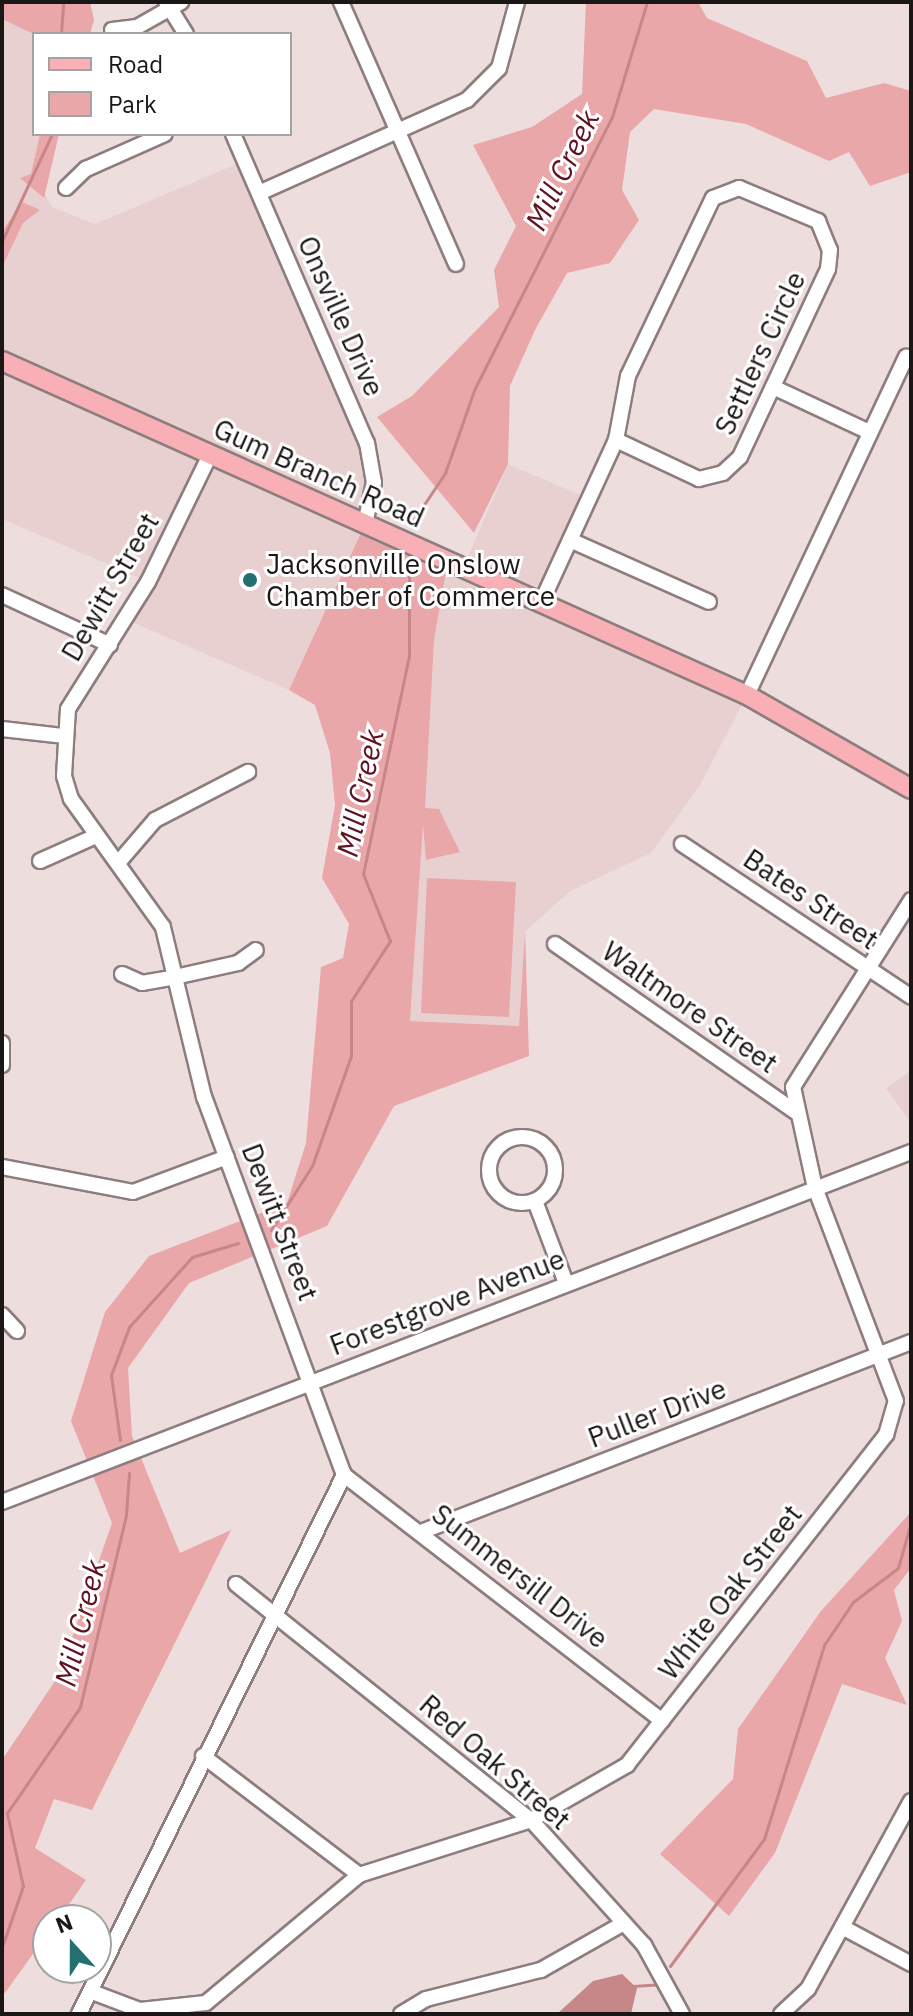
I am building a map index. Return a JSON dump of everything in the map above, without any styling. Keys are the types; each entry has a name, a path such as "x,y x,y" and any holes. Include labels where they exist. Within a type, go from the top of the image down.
{"main road":[{"name":"Gum Branch Road","path":"2,361 747,695 911,789"}],"street":[{"path":"341,2 456,264"},
{"path":"259,193 467,100 499,68 517,2"},
{"path":"112,30 173,4 185,32"},
{"path":"66,188 86,169 160,136"},
{"name":"Onsville Drive","path":"234,136 367,443 374,482 365,524"},
{"name":"Settlers Circle","path":"541,603 616,440 628,376 713,198 739,188 818,221 830,250 740,457 723,473 699,479 616,440"},
{"path":"747,695 906,357"},
{"path":"773,387 869,432"},
{"name":"Dewitt Street","path":"210,455 110,645 68,709 63,736 71,799 163,927 199,1082 314,1381 344,1475"},
{"path":"570,540 709,602"},
{"path":"2,595 110,645"},
{"path":"2,729 63,736"},
{"path":"118,863 155,820 248,772"},
{"path":"40,861 96,836"},
{"name":"Bates Street","path":"682,844 911,997"},
{"name":"White Oak Street","path":"92,1992 140,2010 206,2003 359,1875 531,1820 627,1765 886,1435 896,1401 882,1353 815,1188 793,1087 863,965 911,900"},
{"name":"Waltmore Street","path":"555,944 796,1112"},
{"path":"122,974 142,983 238,963 256,950"},
{"path":"2,1043 2,1065"},
{"path":"512,1138 537,1140 552,1159 553,1183 535,1201 508,1200 494,1189 491,1157 512,1138"},
{"name":"Forestgrove Avenue","path":"2,1502 911,1152"},
{"path":"2,1167 133,1192 227,1157"},
{"path":"535,1201 566,1283"},
{"path":"2,1315 17,1331"},
{"name":"Puller Drive","path":"421,1532 911,1342"},
{"path":"79,2014 203,1756 344,1475"},
{"name":"Summersill Drive","path":"344,1475 662,1721"},
{"name":"Red Oak Street","path":"236,1584 531,1820 664,1972 682,2014"},
{"path":"203,1756 359,1875"},
{"path":"781,2014 808,1989 910,1806"},
{"path":"401,2014 426,1999 541,1970 624,1923"},
{"path":"844,1928 911,1964"}],"shaded area":[{"path":"2,2 32,32 32,136 57,136 40,186 52,207 95,224 244,161 372,460 365,524 289,690 125,619 147,581 2,519"},
{"path":"508,464 592,500 541,602 747,695 700,785 651,853 570,891 525,932 519,1026 410,1021 434,640 448,561 463,568"},
{"path":"911,1071 911,1123 886,1088"},
{"path":"622,1974 637,1988 631,2014 557,2014 593,1981"}],"green space":[{"path":"2,2 90,2 94,20 91,32 32,33 2,19"},
{"path":"586,2 698,2 707,18 807,61 826,98 884,83 911,91 911,172 870,186 849,152 829,161 746,124 654,109 630,132 622,190 639,220 610,263 567,273 535,330 510,386 508,464 474,533 377,417 412,396 499,307 494,270 516,226 473,145 532,127 582,94"},
{"path":"40,136 59,136 44,198 20,178 31,174"},
{"path":"22,202 40,210 23,223 2,267 2,232"},
{"path":"365,524 448,561 434,640 425,808 439,809 460,852 426,860 423,824 410,1021 519,1026 525,932 529,1056 394,1106 327,1226 189,1283 128,1368 132,1436 180,1553 231,1530 92,1810 54,1799 35,1848 86,1880 69,1904 32,1904 32,1955 2,1997 2,1760 59,1675 112,1523 71,1421 105,1312 149,1256 287,1203 306,1143 321,967 343,958 349,924 322,878 335,805 330,753 315,705 289,690"},
{"path":"427,878 516,882 509,1017 421,1013"},
{"path":"911,1512 911,1568 894,1590 902,1621 885,1658 907,1705 842,1684 775,1853 729,1916 660,1854 733,1779 738,1729 821,1611"}],"waterway":[{"path":"61,32 63,2"},
{"name":"Mill Creek","path":"413,521 445,473 475,388 612,117 647,2"},
{"path":"2,241 51,136"},
{"name":"Mill Creek","path":"271,1230 312,1166 351,1056 351,1001 390,941 363,874 409,655 409,568"},
{"name":"Mill Creek","path":"120,1440 111,1375 129,1327 192,1257 238,1243"},
{"name":"Mill Creek","path":"2,1947 23,1886 7,1813 80,1707 126,1515 129,1473"},
{"path":"670,1966 764,1839 824,1645 853,1602 898,1568 911,1522"},
{"path":"633,1986 659,1984"}],"place":[{"name":"Jacksonville Onslow Chamber of Commerce","path":"250,580"}]}
